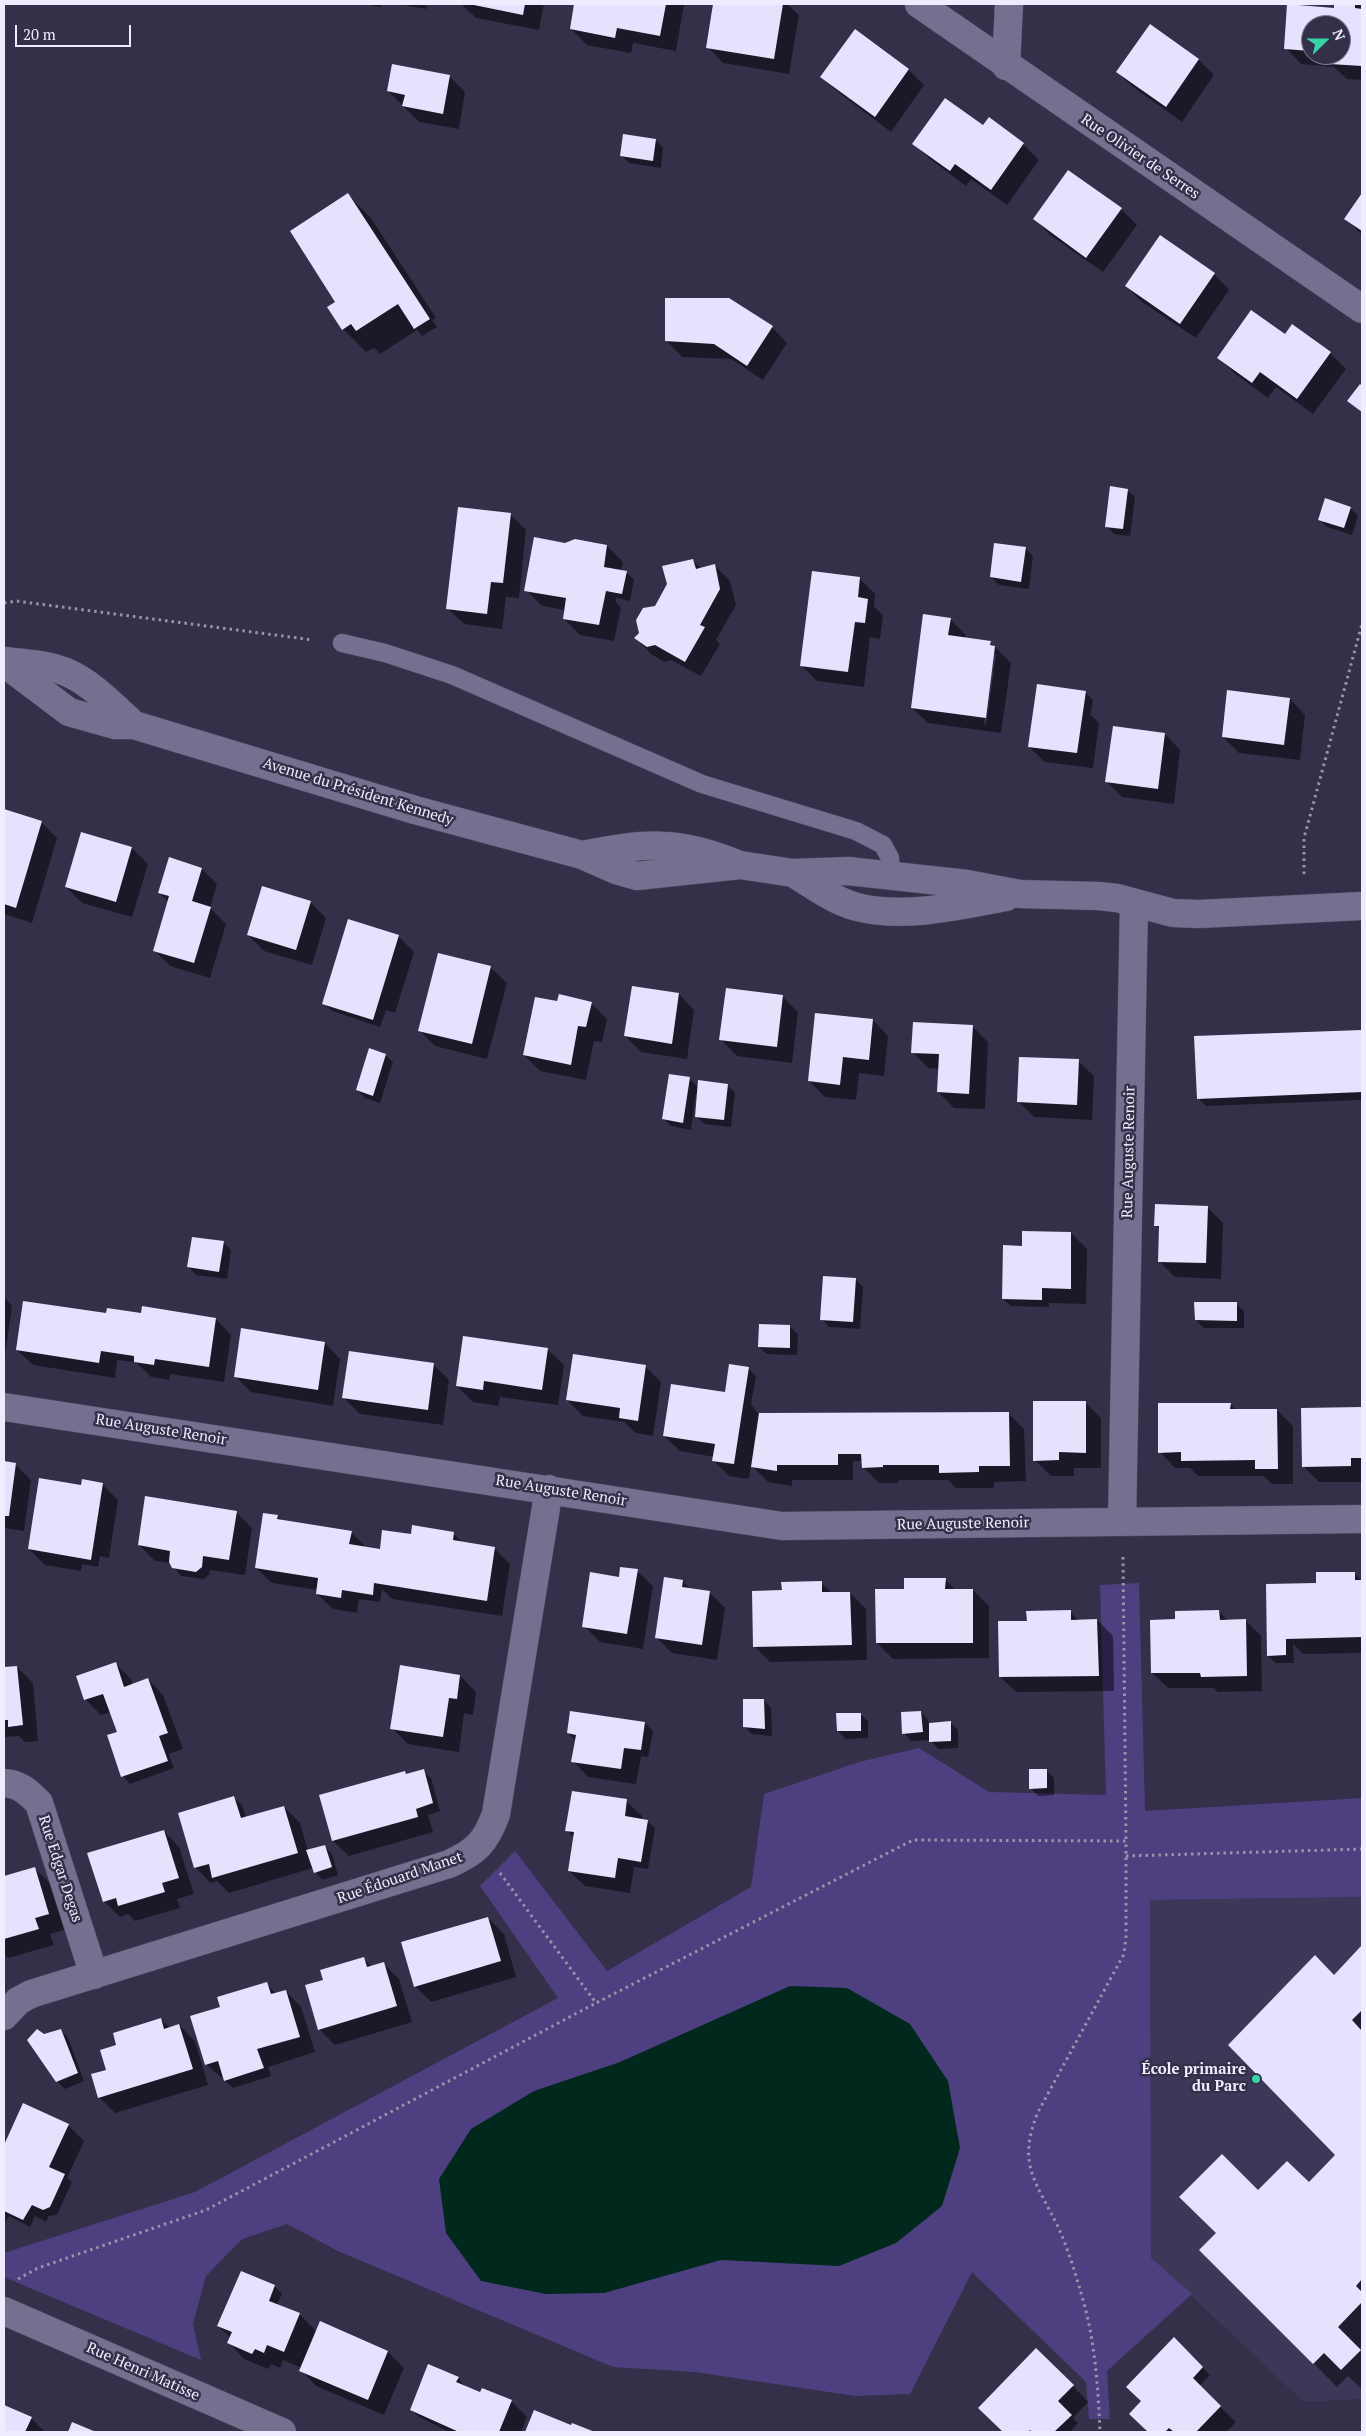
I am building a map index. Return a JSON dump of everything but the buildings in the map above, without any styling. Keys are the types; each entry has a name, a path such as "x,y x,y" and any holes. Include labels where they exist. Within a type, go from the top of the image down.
{"street":[{"name":"Rue Olivier de Serres","path":"919,4 1006,66 1362,309"},
{"path":"1006,66 1009,4"},
{"name":"Avenue du Président Kennedy","path":"4,662 34,664 65,672 91,687 134,725 415,810 582,855 628,846 678,846 710,852 740,865 793,873 848,871 967,884 1020,894 1098,896 1173,913 1199,914 1362,906"},
{"name":"Avenue du Président Kennedy","path":"793,873 826,894 856,907 880,911 933,910 1020,894"},
{"name":"Rue Auguste Renoir","path":"1122,1521 1134,904"},
{"name":"Rue Auguste Renoir","path":"4,1407 782,1526 1362,1519"},
{"name":"Rue Édouard Manet","path":"4,2016 18,2001 32,1994 449,1864 466,1857 480,1846 491,1828 496,1814 549,1489"},
{"name":"Rue Edgar Degas","path":"4,1783 27,1790 39,1803 94,1975"},
{"name":"Rue Henri Matisse","path":"4,2311 282,2432"}],"lane":[{"path":"342,643 385,653 452,674 702,784 856,831 884,845 890,858 890,875"}],"path":[{"path":"4,603 16,601 342,643"},
{"path":"1304,910 1304,838 1362,624"},
{"path":"1100,2432 1097,2370 1092,2335 1082,2294 1060,2230 1031,2174 1027,2154 1028,2135 1038,2112 1124,1954 1126,1937 1126,1841 1122,1521"},
{"path":"15,2280 38,2268 206,2210 596,2003 913,1840 1126,1841"},
{"path":"480,1846 596,2003"},
{"path":"1126,1856 1362,1849"}],"shaded area":[{"path":"1139,1583 1145,1811 1362,1798 1362,1897 1150,1900 1151,2258 1192,2294 1107,2371 1110,2419 1089,2419 1086,2382 972,2272 910,2394 855,2396 695,2372 613,2367 338,2251 287,2224 242,2239 206,2276 193,2324 201,2360 4,2277 4,2253 195,2192 558,1998 480,1886 515,1851 607,1971 751,1887 764,1794 859,1762 919,1748 989,1792 1106,1795 1100,1585"},
{"name":"École primaire du Parc","path":"1362,1897 1362,2399 1304,2402 1151,2258 1150,1900"},
{"path":"790,1986 847,1988 910,2024 948,2081 960,2148 942,2206 896,2243 839,2266 721,2260 604,2293 546,2294 481,2281 446,2233 439,2179 471,2129 534,2091 620,2062"}],"place":[{"name":"École primaire du Parc","path":"1256,2079"}]}
